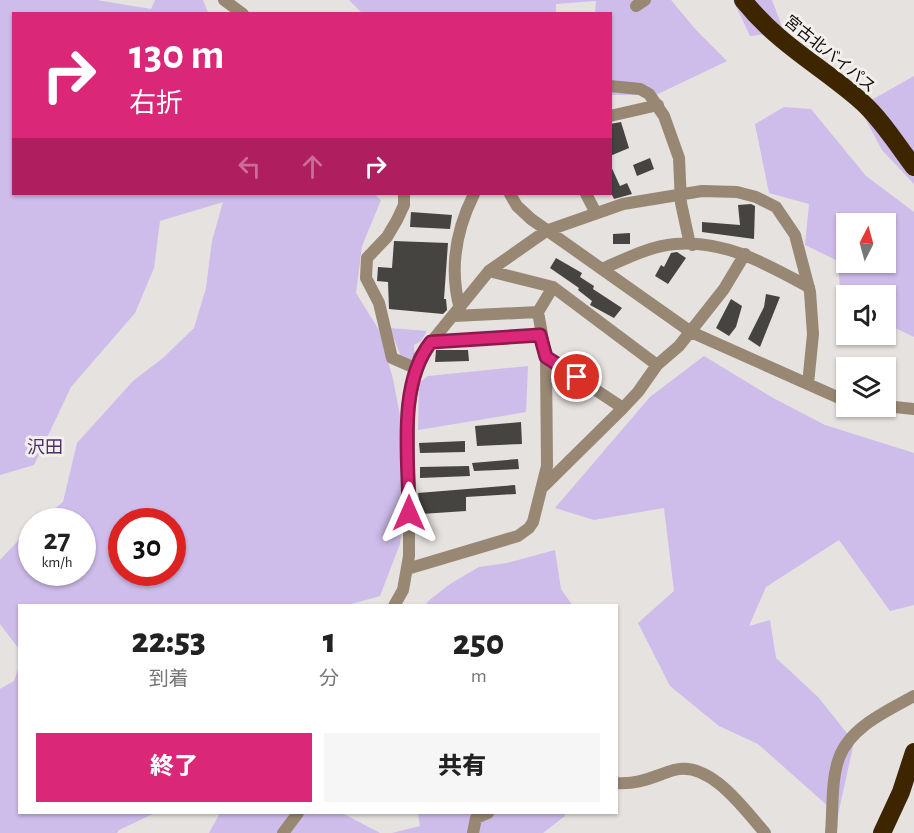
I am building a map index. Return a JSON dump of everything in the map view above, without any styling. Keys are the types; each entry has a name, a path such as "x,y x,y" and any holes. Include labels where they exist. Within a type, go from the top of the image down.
{"highway":[{"name":"宮古北バイパス","path":"743,0 761,23 794,52 863,103 914,167"},
{"path":"882,833 901,792 914,752"}],"street":[{"path":"224,0 240,12"},
{"path":"612,86 640,89 649,94 658,105 674,138 679,158 681,194 689,240 692,244"},
{"path":"612,116 658,105"},
{"path":"395,604 403,590 410,556 409,406 419,357 489,271 546,231 623,204 702,191 737,192 756,197 776,207 795,235 809,287 813,334 808,384"},
{"path":"404,195 404,205 397,220 387,237 367,258 366,278 379,303 392,358 416,368"},
{"path":"457,312 454,262 457,234 474,195"},
{"path":"511,195 517,206 546,231 691,332 836,397"},
{"path":"587,195 596,213"},
{"path":"602,269 655,248 692,244 745,254 809,287"},
{"path":"542,488 623,408 638,392 657,365 691,332 724,289 745,254"},
{"path":"489,271 553,287 657,365"},
{"path":"406,569 518,536 533,522 547,466 546,357 540,335 538,312 553,287"},
{"path":"457,312 538,312"},
{"path":"431,342 540,335"},
{"path":"546,357 623,408"},
{"path":"545,388 561,367"},
{"path":"896,407 914,409"},
{"path":"831,833 839,758 847,744 860,728 914,696"},
{"path":"618,783 631,785 645,782 678,769 701,772 725,789 765,833"},
{"path":"284,833 297,814"},
{"path":"473,833 476,818 486,814"}],"shaded area":[{"path":"0,0 97,0 151,9 155,0 203,0 208,12 12,12 12,195 375,195 381,200 362,246 356,293 379,330 393,379 401,421 407,483 400,544 380,596 351,604 18,604 18,648 0,624 0,560 18,541 18,586 96,586 96,508 56,508 63,502 77,443 133,381 163,358 194,328 206,288 212,241 223,202 160,221 154,268 135,313 71,387 34,465 0,475"},
{"path":"349,0 671,0 696,30 727,61 656,95 612,95 612,12 595,12 596,1 556,4 556,12 361,12"},
{"path":"733,0 772,0 784,32 750,36"},
{"path":"914,76 914,184 882,150 859,107"},
{"path":"784,107 811,109 866,176 914,212 914,337 896,328 896,285 840,285 839,273 896,273 896,213 836,213 836,260 805,245 809,204 769,193 755,124"},
{"path":"390,328 427,331 421,341 414,345 415,362 402,359"},
{"path":"704,356 773,398 825,425 914,453 914,605 890,611 839,540 766,587 749,626 770,620 776,658 818,697 854,742 838,815 758,744 719,726 670,686 638,623 674,591 664,508 594,520 555,508 650,397"},
{"path":"528,366 526,412 418,430 419,383 428,376"},
{"path":"555,550 561,589 572,604 426,604 450,584 479,567 507,563"},
{"path":"18,669 18,814 153,814 117,833 0,833 0,689 14,681"},
{"path":"219,814 344,814 380,833 209,833"},
{"path":"418,814 564,814 565,816 543,833 392,833 420,826"}],"building":[{"path":"621,122 629,148 612,155 612,124"},
{"path":"650,158 654,169 637,176 633,165"},
{"path":"612,168 620,186 627,183 632,194 614,199"},
{"path":"738,205 755,206 754,239 702,232 702,222 740,225"},
{"path":"411,212 452,215 450,229 410,227"},
{"path":"630,233 630,244 613,244 613,234"},
{"path":"394,241 448,243 444,299 446,299 447,310 443,314 389,309 388,282 377,281 378,267 392,268"},
{"path":"677,252 686,258 668,284 655,276 661,265 664,267 671,253"},
{"path":"556,258 582,273 580,277 594,286 593,289 622,308 614,318 590,305 592,301 578,290 579,288 550,268"},
{"path":"766,294 780,297 760,347 748,339 764,307"},
{"path":"731,299 742,306 736,327 729,336 716,328"},
{"path":"436,350 468,350 469,361 435,362"},
{"path":"521,422 522,444 477,446 475,426"},
{"path":"465,441 465,452 420,453 419,443"},
{"path":"518,459 519,469 474,471 472,463"},
{"path":"469,466 470,476 420,478 420,467"},
{"path":"515,485 516,494 466,497 466,511 421,514 418,493"}],"district":[{"name":"沢田","path":"45,448"}],"route":[{"path":"409,513 409,406 419,357 431,342 540,335 546,357 577,377"}]}
